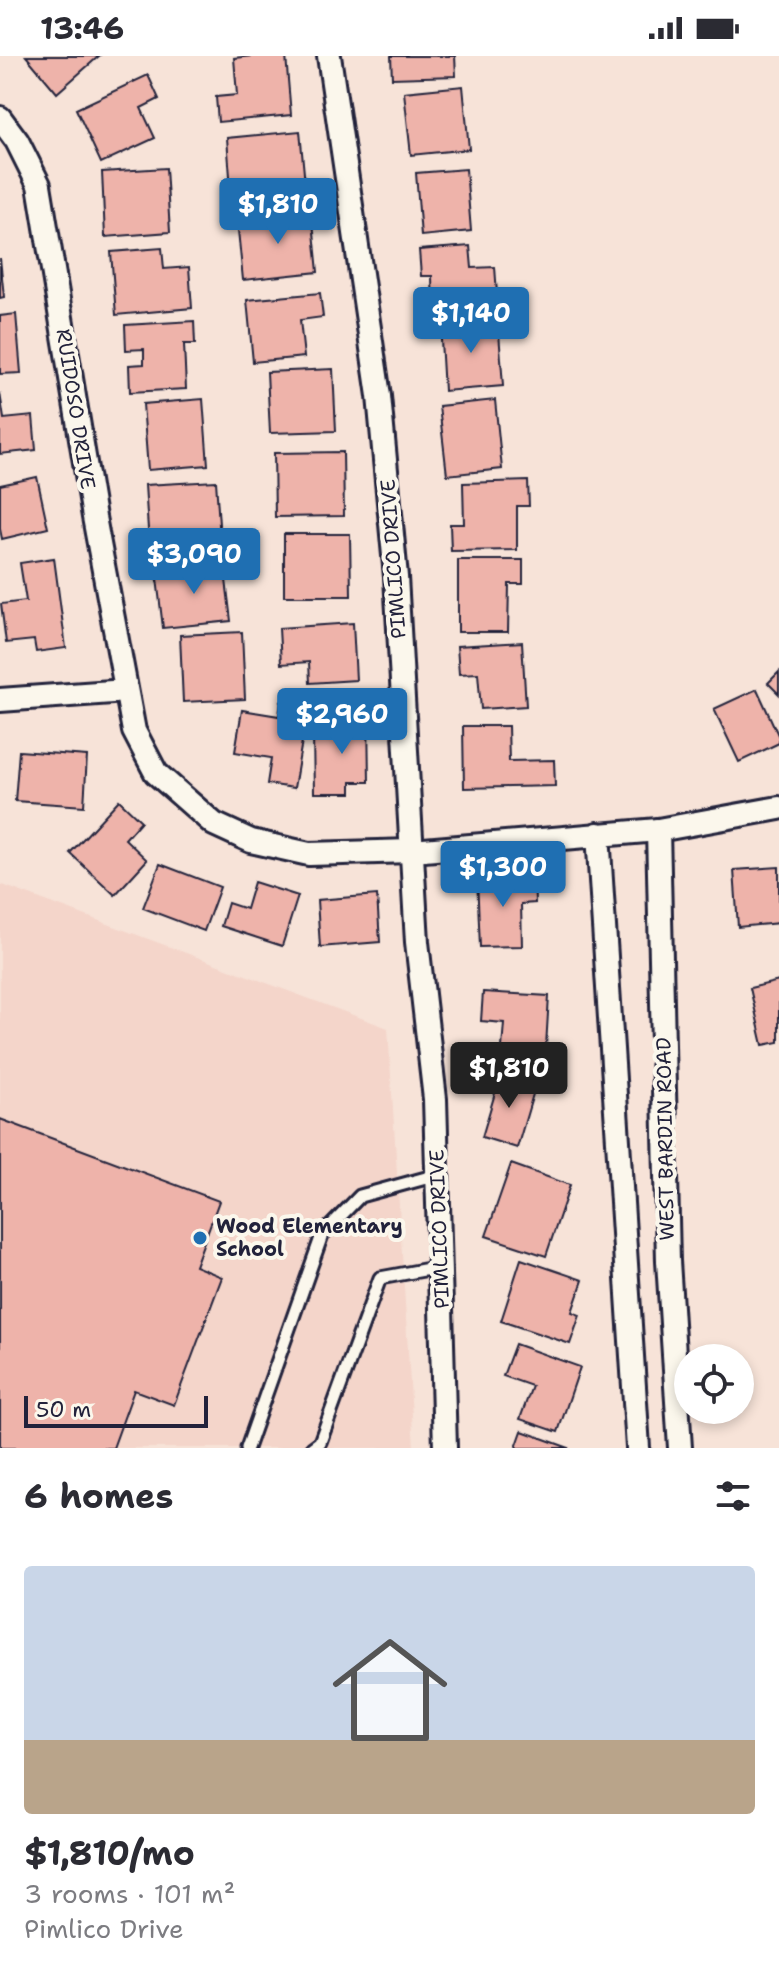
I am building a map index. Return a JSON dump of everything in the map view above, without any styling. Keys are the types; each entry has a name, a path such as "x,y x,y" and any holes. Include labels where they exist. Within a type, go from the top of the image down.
{"street":[{"name":"PIMLICO DRIVE","path":"329,56 379,396 396,577 417,942 435,1099 445,1448"},
{"name":"RUIDOSO DRIVE","path":"0,118 17,141 39,185 91,502 126,691 134,731 156,773 214,824 251,841 309,854 412,851 658,830 779,808"},
{"path":"0,700 126,691"},
{"name":"WEST BARDIN ROAD","path":"658,830 668,1261 680,1448"},
{"name":"WEST BARDIN ROAD","path":"598,834 638,1448"}],"lane":[{"path":"247,1448 322,1235 360,1196 437,1175"},
{"path":"312,1448 320,1442 380,1278 440,1267"}],"shaded area":[{"name":"Wood Elementary School","path":"0,884 388,1028 414,1448 0,1448"}],"building":[{"path":"26,56 99,56 57,93"},
{"path":"286,56 291,115 218,122 216,97 237,95 234,58"},
{"path":"391,56 455,56 456,76 392,78"},
{"path":"148,75 159,99 141,108 155,138 101,163 76,109"},
{"path":"463,86 469,149 411,155 404,92"},
{"path":"300,131 306,195 232,202 227,138"},
{"path":"166,168 170,232 105,237 102,172"},
{"path":"466,169 471,231 421,236 416,173"},
{"path":"312,212 318,272 243,280 237,220"},
{"path":"470,246 472,268 495,267 498,307 433,310 432,276 421,276 419,250"},
{"path":"162,248 164,269 189,267 192,308 116,315 111,252"},
{"path":"0,258 4,297 0,298"},
{"path":"320,293 323,317 300,320 304,357 253,362 247,300"},
{"path":"16,314 21,373 0,374 0,316"},
{"path":"498,319 503,386 444,391 440,323"},
{"path":"194,321 195,344 184,344 186,389 130,392 129,365 144,364 144,349 126,350 125,325"},
{"path":"333,369 336,431 270,433 267,372"},
{"path":"0,393 4,419 33,416 36,450 0,454"},
{"path":"203,399 208,465 148,470 143,404"},
{"path":"495,400 502,469 447,475 439,406"},
{"path":"343,452 344,516 275,517 274,453"},
{"path":"37,477 48,528 2,539 0,485"},
{"path":"216,481 220,539 149,544 145,485"},
{"path":"528,481 529,506 517,506 517,550 451,551 450,524 464,524 463,483"},
{"path":"284,534 350,534 351,596 284,596"},
{"path":"54,558 66,648 36,652 34,640 6,643 1,604 26,601 20,563"},
{"path":"458,560 523,560 523,584 509,584 508,632 458,632"},
{"path":"224,563 231,621 163,628 156,570"},
{"path":"353,623 356,680 310,683 309,662 281,664 279,628"},
{"path":"242,632 245,699 183,702 180,635"},
{"path":"522,642 526,706 481,709 478,673 459,674 457,646"},
{"path":"779,672 779,694 768,683"},
{"path":"757,689 779,743 739,762 714,709"},
{"path":"281,701 308,706 294,788 267,784 271,758 235,752 242,710 279,716"},
{"path":"368,716 369,782 351,782 351,793 314,793 313,735 337,734 337,717"},
{"path":"463,726 508,726 509,761 554,760 555,786 464,788"},
{"path":"19,751 87,756 84,806 15,801"},
{"path":"119,800 141,821 125,839 147,860 115,895 70,853"},
{"path":"160,864 220,887 204,931 143,908"},
{"path":"779,867 779,923 738,927 734,870"},
{"path":"534,876 535,903 521,904 522,946 480,947 477,878"},
{"path":"254,882 298,896 282,946 221,926 228,903 246,909"},
{"path":"377,895 380,942 320,947 317,900"},
{"path":"779,981 779,1042 763,1045 750,988"},
{"path":"483,992 549,996 545,1063 501,1060 504,1023 481,1021"},
{"path":"501,1073 536,1084 517,1148 482,1137"},
{"path":"0,1119 219,1201 195,1266 222,1277 174,1405 134,1390 113,1448 0,1448"},
{"path":"511,1164 570,1185 546,1256 486,1236"},
{"path":"521,1259 583,1280 572,1312 580,1315 570,1344 501,1321"},
{"path":"515,1344 580,1367 558,1432 520,1419 532,1386 503,1376"},
{"path":"522,1431 569,1448 516,1448"}],"place":[{"name":"Wood Elementary School","path":"200,1238"}]}
